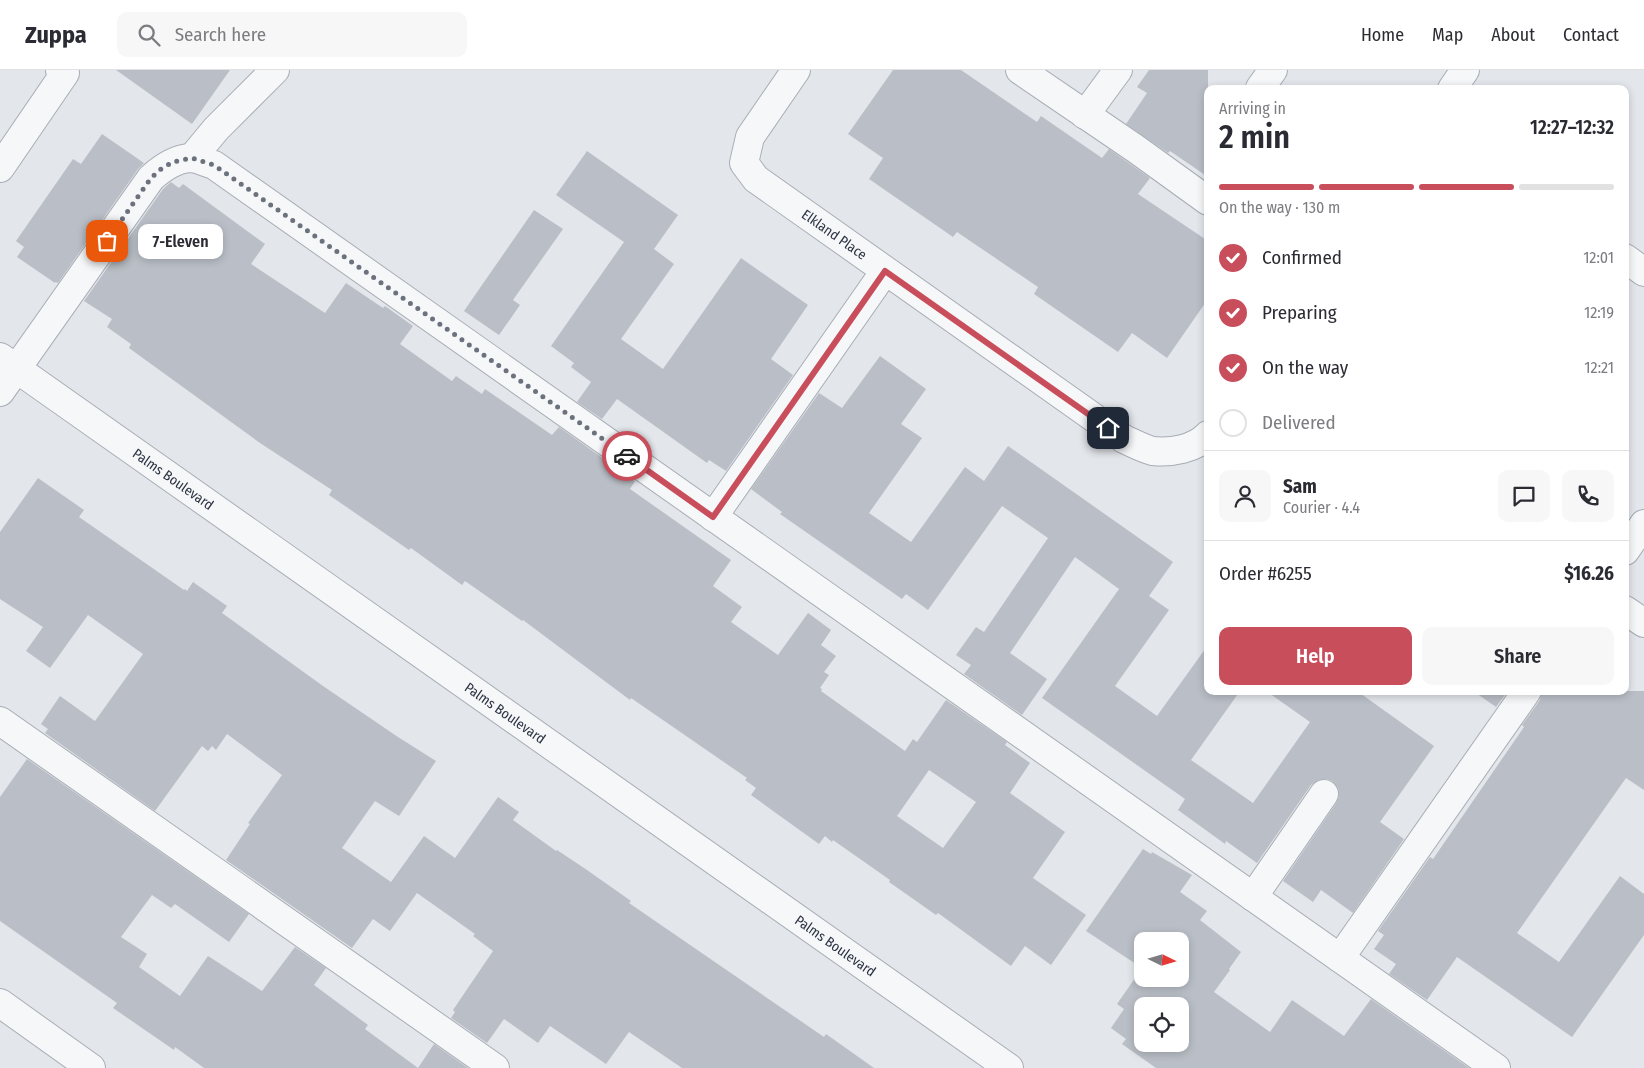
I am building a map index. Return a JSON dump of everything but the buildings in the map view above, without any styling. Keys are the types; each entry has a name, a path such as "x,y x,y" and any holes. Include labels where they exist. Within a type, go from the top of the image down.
{"street":[{"path":"0,168 65,73 60,70"},
{"path":"192,158 216,129 276,70"},
{"name":"Elkland Place","path":"796,70 750,137 744,163 756,179 1124,439 1152,450 1182,450 1204,439"},
{"path":"1020,70 1204,198"},
{"path":"1086,115 1118,70"},
{"path":"1455,85 1465,70"},
{"path":"0,392 8,363 151,178 173,162 192,158 214,165 1496,1068"},
{"path":"1629,261 1644,272"},
{"path":"713,517 885,271"},
{"name":"Palms Boulevard","path":"8,363 1009,1068"},
{"path":"1629,545 1644,524"},
{"path":"1629,613 1644,623"},
{"path":"1340,958 1523,695"},
{"path":"0,721 495,1068"},
{"path":"1253,897 1324,794"},
{"path":"0,1003 91,1068"}],"way so far":[{"path":"107,241 151,178 161,169 173,162 192,158 214,165 627,456"}],"place":[{"name":"7-Eleven","path":"107,241"}],"route":[{"path":"627,456 713,517 885,271 1108,428"}]}
